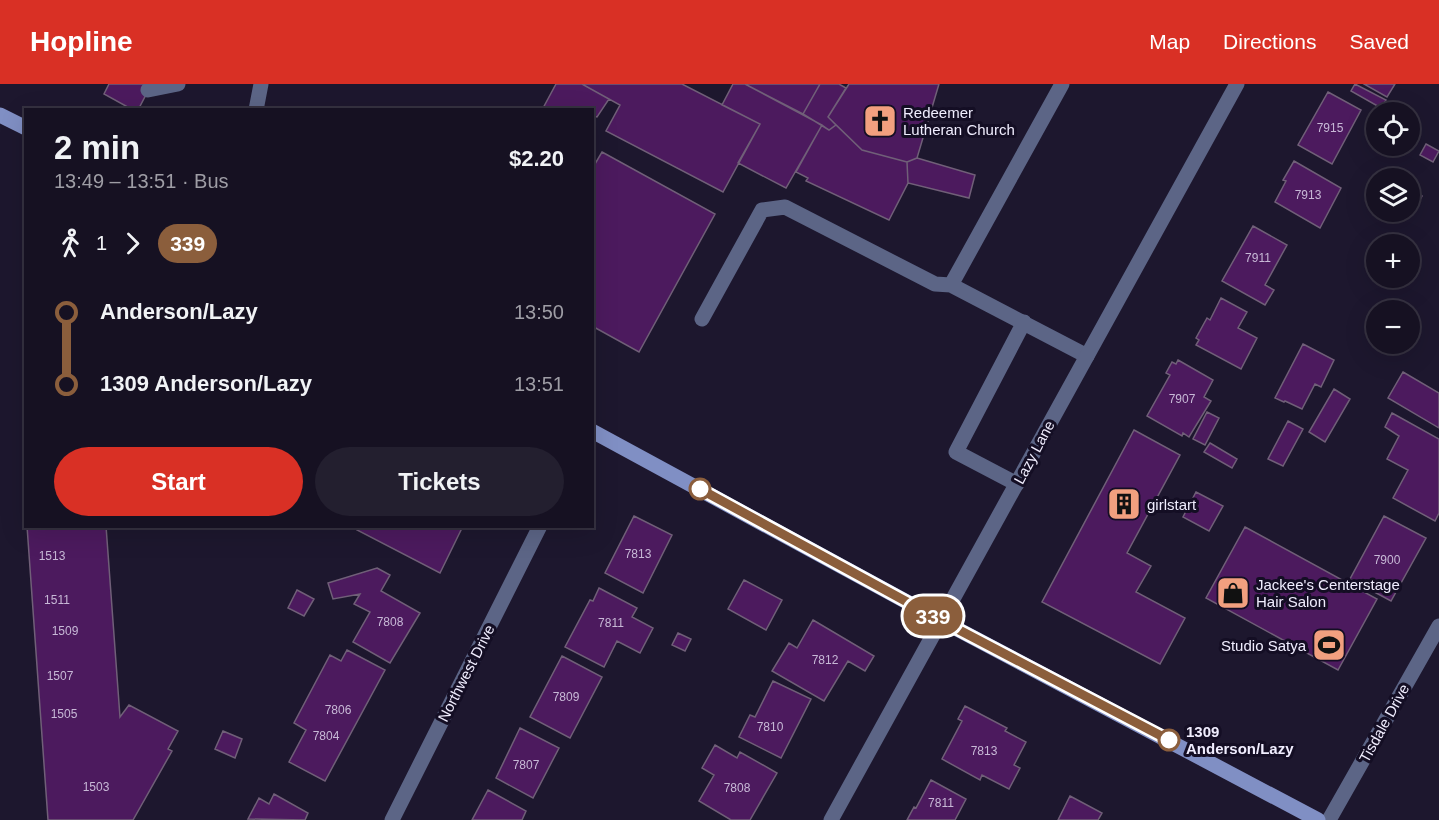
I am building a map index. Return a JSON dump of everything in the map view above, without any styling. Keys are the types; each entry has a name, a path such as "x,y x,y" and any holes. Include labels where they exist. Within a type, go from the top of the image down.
{"main road":[{"path":"0,115 24,127"},
{"path":"594,432 942,621 1318,820"}],"street":[{"path":"148,90 178,84"},
{"path":"256,108 261,84"},
{"path":"951,285 1062,84"},
{"name":"Lazy Lane","path":"831,820 1237,84"},
{"path":"702,319 762,210 785,207 934,284 951,285 1086,356"},
{"path":"1017,484 956,452 1024,322"},
{"name":"Northwest Drive","path":"392,820 539,528"},
{"name":"Tisdale Drive","path":"1329,820 1439,626"}],"building":[{"path":"109,84 151,85 139,108 129,108 104,94"},
{"path":"556,84 582,84 609,99 597,117 594,116 594,108 543,108"},
{"path":"582,84 682,84 760,124 723,192 606,131 620,105"},
{"path":"733,84 745,84 822,125 786,188 738,163 760,124 722,105"},
{"path":"745,84 820,84 803,114"},
{"path":"820,84 839,84 846,88 828,117 836,125 829,130 803,114"},
{"name":"Redeemer Lutheran Church","path":"849,84 939,84 917,158 907,162 862,150 828,117"},
{"path":"1355,84 1386,100 1385,102 1370,102 1351,91"},
{"path":"1364,84 1395,84 1387,97"},
{"path":"1328,92 1361,110 1332,164 1298,145"},
{"path":"822,125 829,130 836,125 862,150 907,162 908,183 889,220 806,181 808,178 796,172"},
{"path":"1426,144 1439,151 1433,162 1420,155"},
{"path":"602,152 715,214 639,352 594,327 594,166"},
{"path":"917,158 975,175 969,198 908,183 907,162"},
{"path":"1294,161 1341,188 1320,228 1275,202 1286,181 1283,180"},
{"path":"1253,226 1287,245 1265,285 1274,290 1265,305 1222,281"},
{"path":"1221,298 1247,312 1238,328 1257,338 1241,369 1196,345 1199,340 1196,338 1207,318 1210,320"},
{"path":"1303,344 1334,360 1321,387 1315,384 1302,409 1275,398"},
{"path":"1178,360 1213,380 1204,397 1211,401 1189,437 1183,433 1182,436 1147,416 1170,375 1166,373 1172,362 1176,364"},
{"path":"1403,372 1439,393 1439,428 1388,398"},
{"path":"1334,389 1350,399 1325,442 1309,432"},
{"path":"1207,412 1219,418 1205,445 1193,439"},
{"path":"1392,413 1439,439 1439,513 1435,521 1393,498 1408,470 1387,459 1399,436 1385,427"},
{"path":"1288,421 1303,429 1283,466 1268,459"},
{"name":"girlstart","path":"1134,430 1180,455 1127,553 1151,566 1136,592 1185,618 1160,664 1042,602"},
{"path":"1210,443 1237,459 1232,468 1204,452"},
{"path":"1196,492 1223,506 1209,531 1183,517"},
{"path":"634,516 672,535 643,593 605,573"},
{"path":"1384,516 1426,538 1391,601 1350,579"},
{"path":"1245,527 1377,599 1338,670 1206,598"},
{"path":"27,528 106,528 120,717 129,705 178,731 168,749 172,751 133,820 48,820"},
{"path":"358,528 462,528 440,573 357,530"},
{"path":"377,568 390,575 381,591 420,613 390,663 353,642 370,612 354,604 360,594 333,599 328,583"},
{"path":"744,580 782,600 766,630 728,609"},
{"path":"599,588 637,608 632,617 653,628 640,653 617,641 604,667 565,647 590,600 593,601"},
{"path":"297,590 314,599 304,616 288,608"},
{"path":"813,620 874,656 865,671 848,661 824,701 772,671 789,643 797,648"},
{"path":"678,633 691,639 685,651 672,645"},
{"path":"347,650 385,670 325,781 289,762 306,730 294,723 330,655 341,661"},
{"path":"562,656 602,677 570,738 530,717"},
{"path":"773,681 811,699 781,758 739,737 750,715 755,717"},
{"path":"965,706 1007,728 1005,731 1026,742 1014,765 1020,768 1009,789 982,775 980,780 942,759 962,721 958,719"},
{"path":"520,728 559,748 533,798 496,778"},
{"path":"223,731 242,739 235,758 215,749"},
{"path":"715,745 737,758 740,752 777,773 750,820 731,820 699,801 714,775 702,768"},
{"path":"931,780 966,799 955,820 907,820 914,807 916,808"},
{"path":"488,790 526,811 522,820 472,820"},
{"path":"274,794 308,813 305,820 248,819 259,798 269,804"},
{"path":"1070,796 1102,813 1098,820 1058,820"}],"bus line":[{"name":"339","path":"700,489 942,621 1169,740"}],"place":[{"name":"Redeemer Lutheran Church","path":"880,121"},
{"name":"girlstart","path":"1124,504"},
{"name":"Jackee's Centerstage Hair Salon","path":"1233,593"},
{"name":"Studio Satya","path":"1329,645"},
{"name":"1309 Anderson/Lazy","path":"1169,740"}]}
